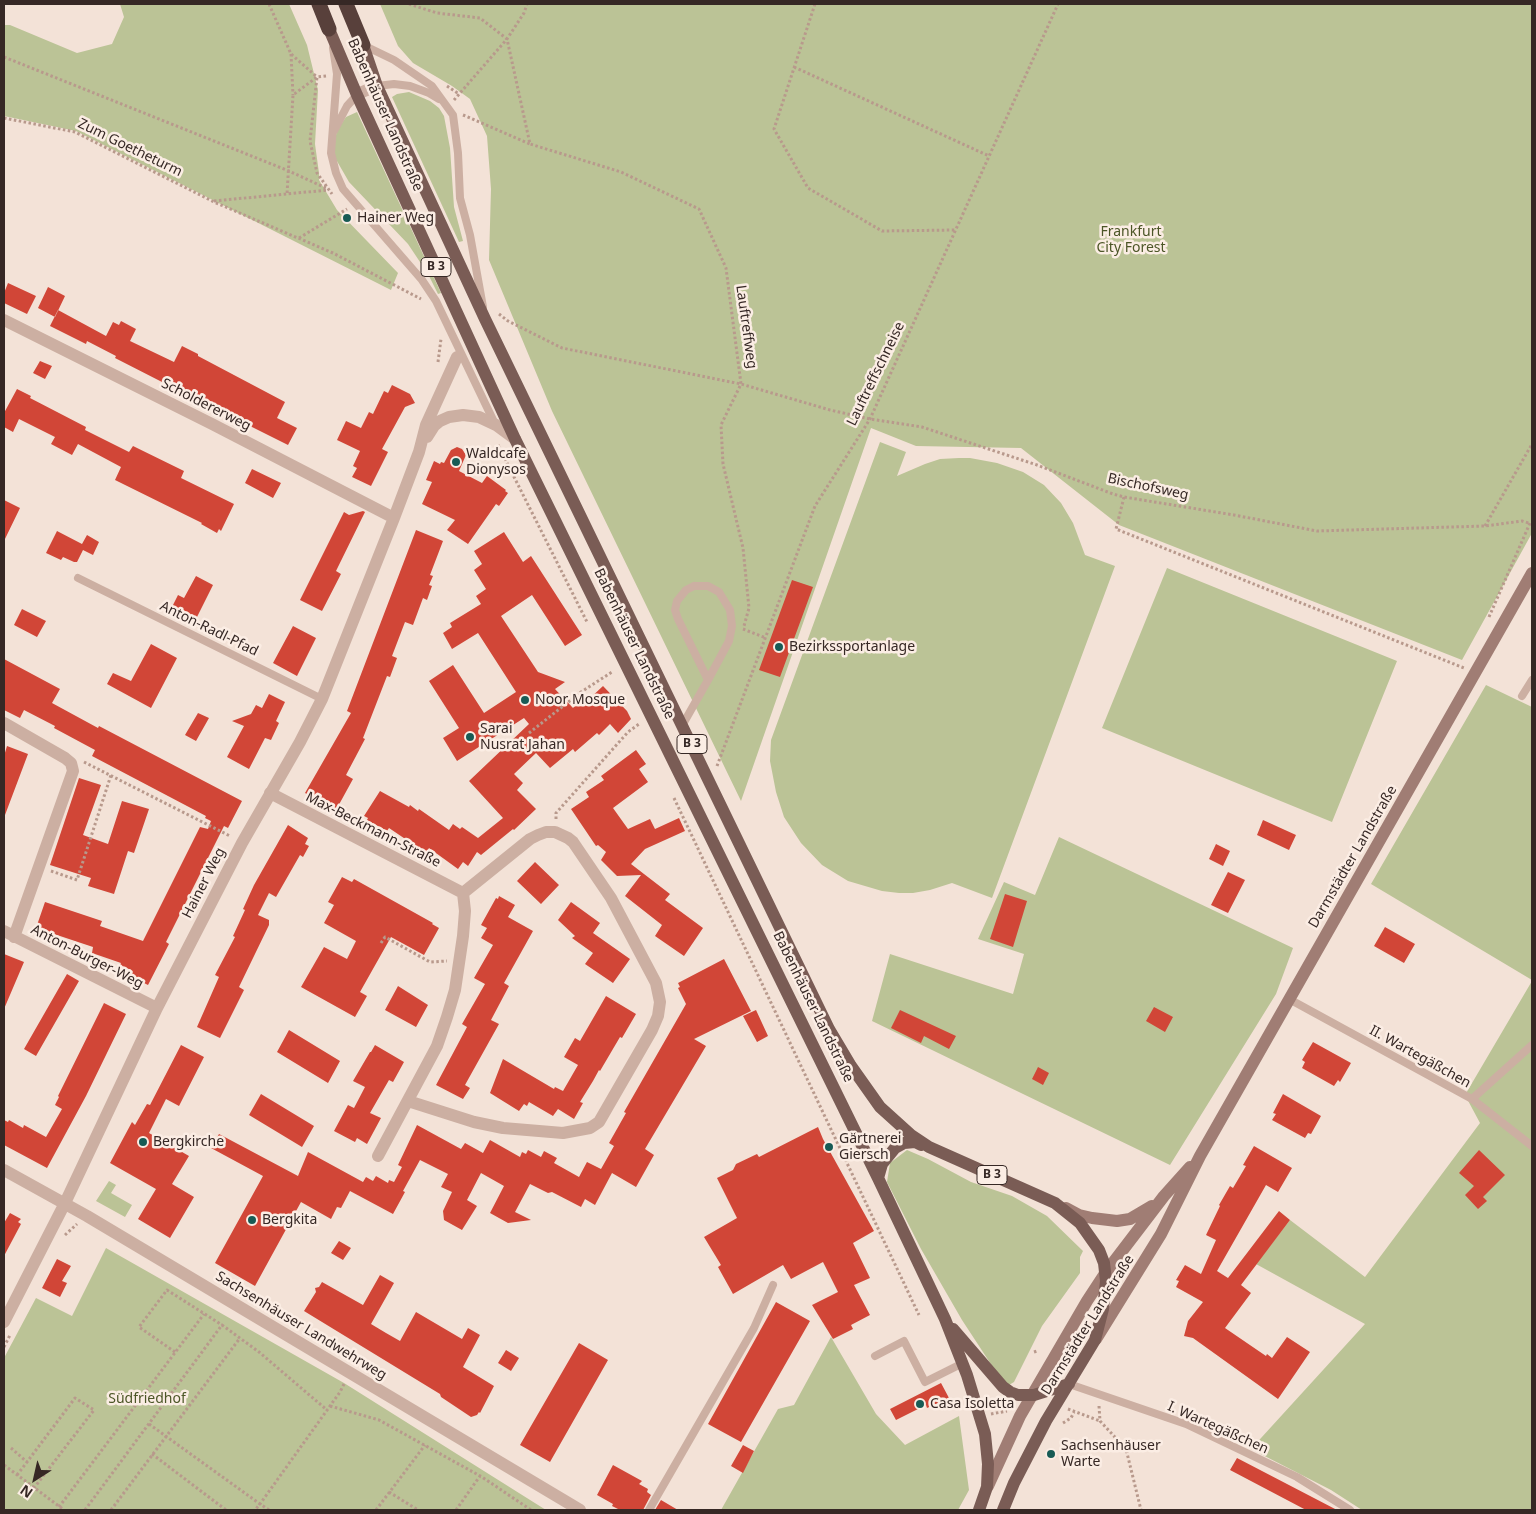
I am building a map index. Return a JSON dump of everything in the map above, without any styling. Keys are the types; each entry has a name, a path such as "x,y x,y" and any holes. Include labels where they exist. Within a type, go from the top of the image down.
{"highway":[{"name":"Babenhäuser Landstraße","path":"319,4 330,29"},
{"name":"Babenhäuser Landstraße","path":"346,4 363,46"}],"main road":[{"name":"Babenhäuser Landstraße","path":"330,29 357,95 515,439 878,1178 945,1319"},
{"name":"Babenhäuser Landstraße","path":"363,46 377,86 485,319 829,1029 851,1066 880,1107 911,1135 928,1147 1079,1215 1104,1221 1130,1219 1146,1211 1164,1196"},
{"name":"Darmstädter Landstraße","path":"1003,1510 1014,1483 1046,1421 1161,1234 1200,1156 1532,573"},
{"name":"B 3","path":"878,1178 882,1164 888,1154 900,1145 915,1142 928,1147"},
{"name":"Darmstädter Landstraße","path":"979,1510 987,1487 1020,1416 1087,1301 1106,1272 1164,1196 1200,1156"},
{"name":"Babenhäuser Landstraße","path":"1055,1203 1080,1223 1092,1238 1101,1255 1106,1272 1103,1309 1095,1340"},
{"name":"B 3","path":"945,1319 1003,1387 1018,1395 1032,1395 1069,1384"},
{"name":"Darmstädter Landstraße","path":"945,1319 963,1363 985,1434 988,1464 987,1487"}],"street":[{"path":"357,95 377,86"},
{"name":"Scholdererweg","path":"4,320 394,518"},
{"name":"Hainer Weg","path":"4,1322 65,1203 157,1008 242,842 300,742 322,699 394,518 426,425 457,357"},
{"name":"Hainer Weg","path":"418,452 434,426 448,417 463,415 479,417 495,431 515,439"},
{"path":"4,723 65,758 71,764 73,771 39,867 9,934"},
{"name":"Max-Beckmann-Straße","path":"270,793 463,893"},
{"path":"378,1156 439,1039 455,990 460,960 464,911 463,893 530,840 546,832 555,832 568,838 573,842 612,898 656,983 660,1002 658,1016 652,1030 598,1122 583,1130 563,1133 504,1128 474,1122 408,1101"},
{"name":"Anton-Burger-Weg","path":"9,934 157,1008"},
{"name":"Sachsenhäuser Landwehrweg","path":"4,1170 65,1203 580,1510"}],"lane":[{"path":"330,29 337,74 331,142 331,153 336,173 343,189 422,280 436,300 495,431"},
{"path":"363,46 394,60 419,76 432,86 453,115 460,198 470,235 485,319"},
{"path":"377,86 394,84 410,86 429,93 445,105"},
{"path":"331,142 333,132 340,117 351,100 357,95"},
{"name":"Anton-Radl-Pfad","path":"82,580 322,699"},
{"path":"682,724 708,680 729,642 732,626 730,610 719,592 708,586 694,586 686,590 677,601 675,610 708,680"},
{"path":"1522,696 1532,680"},
{"name":"II. Wartegäßchen","path":"1289,999 1472,1099 1532,1146"},
{"path":"1472,1099 1532,1045"},
{"path":"649,1510 754,1328 773,1285"},
{"path":"875,1356 904,1341 925,1382 963,1363"},
{"name":"I. Wartegäßchen","path":"1069,1384 1186,1424 1296,1476 1350,1510"}],"path":[{"path":"269,4 291,54 293,95 287,194"},
{"path":"409,4 437,13 480,18 507,39 530,144"},
{"path":"459,94 507,39 528,4"},
{"path":"815,4 774,129 808,188 882,231 956,230"},
{"name":"Lauftreffschneise","path":"711,784 815,506 870,419 1058,4"},
{"path":"291,54 317,77 293,95"},
{"path":"4,57 289,171 328,190"},
{"path":"794,67 989,156"},
{"name":"Lauftreffweg","path":"445,105 530,144 621,172 699,209 726,268 741,384 721,426 723,464 744,548 749,608 739,647 729,642"},
{"name":"Zum Goetheturm","path":"4,118 75,132 214,202 333,253 427,303 415,289"},
{"path":"214,202 343,189"},
{"path":"298,238 355,203"},
{"name":"Bischofsweg","path":"482,302 508,321 562,348 741,384 830,410 870,419 922,427 1037,465 1124,497 1318,531 1485,526 1522,521 1531,524"},
{"path":"437,371 441,334"},
{"path":"495,431 588,623"},
{"path":"1485,526 1532,444"},
{"path":"1124,497 1116,529 1458,665 1475,674"},
{"path":"1486,623 1531,524"},
{"path":"743,629 766,638"},
{"path":"608,663 616,680"},
{"path":"529,733 581,692 612,672"},
{"path":"635,717 643,733"},
{"path":"555,832 556,812 628,732 639,724"},
{"path":"71,764 81,760 242,842"},
{"path":"39,867 77,880 111,775"},
{"path":"673,796 919,1315"},
{"path":"381,944 385,937 430,962 460,960"},
{"path":"175,1352 139,1327 168,1290 259,1352 327,1410"},
{"path":"59,1507 204,1314"},
{"path":"85,1510 222,1325"},
{"path":"110,1510 240,1338"},
{"path":"255,1510 340,1392 349,1372"},
{"path":"1098,1394 1100,1421"},
{"path":"17,1475 75,1398 94,1410 34,1488"},
{"path":"988,1415 1007,1411 1012,1403"},
{"path":"1057,1403 1074,1412 1100,1421 1126,1450 1141,1510"},
{"path":"330,1406 379,1420 480,1476 531,1510"},
{"path":"1063,1423 1074,1412"},
{"path":"149,1424 269,1510"},
{"path":"376,1510 424,1444"},
{"path":"11,1448 27,1462"},
{"path":"152,1454 226,1510"},
{"path":"4,1465 64,1510"},
{"path":"456,1510 480,1476"},
{"path":"390,1492 418,1510"}],"green space":[{"path":"120,4 289,4 307,45 318,90 315,144 319,180 337,210 398,273 391,290 76,131 4,116 4,25 10,25 77,53 112,44 124,17"},
{"name":"Frankfurt City Forest","path":"380,4 1532,4 1532,533 1462,660 1119,525 1021,448 916,446 871,428 741,801 552,411 489,260 491,189 487,136 470,99 413,63 398,46"},
{"path":"409,92 430,101 439,108 444,116 450,148 454,207 463,241 459,242 392,97"},
{"path":"357,112 441,293 438,294 428,274 408,244 349,182 334,156 337,130 346,117"},
{"path":"880,442 906,452 897,476 940,459 959,458 997,463 1023,472 1044,485 1061,503 1073,523 1085,555 1115,566 992,898 952,883 930,890 899,893 882,891 848,881 822,865 801,843 784,817 776,792 770,761 771,740"},
{"path":"1167,568 1397,661 1332,822 1102,728"},
{"path":"1486,685 1532,707 1532,980 1371,884"},
{"path":"1059,837 1293,948 1276,994 1170,1165 872,1021 890,954 1013,994 1024,954 978,939 1004,882 1035,895"},
{"path":"1532,981 1532,1510 1362,1510 1331,1490 1251,1449 1365,1324 1256,1264 1290,1220 1365,1277 1480,1123 1465,1095"},
{"path":"907,1150 971,1182 1012,1196 1047,1216 1083,1251 1080,1257 1080,1273 1042,1326 1014,1382 1009,1385 1000,1378 962,1320 921,1249 887,1182 890,1163"},
{"path":"109,1181 116,1185 111,1193 132,1205 125,1217 96,1201"},
{"name":"Südfriedhof","path":"106,1248 344,1383 546,1510 4,1510 4,1358 36,1298 72,1316"},
{"path":"831,1337 876,1414 905,1445 959,1416 969,1490 958,1510 721,1510 778,1409 794,1405"}],"building":[{"path":"8,283 36,296 27,314 4,303 4,293"},
{"path":"48,287 65,296 55,317 38,308"},
{"path":"58,310 106,336 113,322 119,325 121,321 136,329 130,341 174,362 182,346 285,402 277,418 297,428 288,445 224,413 210,403 209,406 115,358 116,356 87,341 86,344 50,326"},
{"path":"40,361 52,366 45,379 33,373"},
{"path":"392,385 410,394 415,403 405,407 382,449 388,452 371,486 352,477 357,468 353,466 360,451 337,440 346,421 361,428 369,412 373,414 384,391 388,393"},
{"path":"17,389 31,396 30,398 86,427 85,430 129,452 133,446 184,471 181,478 234,504 221,531 219,529 217,533 202,523 115,480 121,467 78,444 72,455 51,444 55,437 19,419 13,432 4,427 4,413"},
{"path":"457,447 462,449 466,455 459,471 482,483 487,476 508,493 499,506 496,504 468,544 447,530 455,520 422,504 432,482 426,480 434,461 440,464 441,462 444,463 451,450"},
{"path":"252,469 281,483 273,498 245,483"},
{"path":"4,500 20,508 4,541"},
{"path":"344,512 349,515 365,512 336,571 341,574 322,611 300,600"},
{"path":"416,530 443,541 430,575 433,576 429,585 432,586 427,600 423,598 413,625 405,622 392,656 397,658 390,677 387,676 363,738 365,739 346,775 353,779 336,810 305,793 351,713 347,711"},
{"path":"57,531 82,544 87,535 99,542 93,555 83,550 77,562 63,557 61,560 46,553"},
{"path":"504,532 523,562 531,556 582,635 565,646 532,595 501,616 538,672 565,682 555,689 573,708 581,700 587,701 603,686 627,711 631,719 618,733 610,724 599,735 597,733 575,752 573,749 550,768 536,753 514,774 523,783 517,790 536,809 514,830 481,855 477,852 468,866 463,862 458,869 429,848 426,853 389,828 387,831 367,820 368,818 364,816 380,791 409,807 410,805 418,811 419,809 449,830 453,824 460,829 462,827 478,838 503,818 469,781 529,724 524,718 457,761 443,738 459,728 429,681 453,665 484,713 516,692 478,633 452,649 443,633 452,627 450,623 481,604 476,596 486,589 474,570 482,564 474,551"},
{"path":"196,576 213,585 194,623 170,611 178,595 184,598"},
{"name":"Bezirkssportanlage","path":"792,580 813,587 780,677 759,670"},
{"path":"22,609 46,621 37,637 14,625"},
{"path":"293,626 316,638 297,676 273,663"},
{"path":"151,644 177,658 151,708 107,684 113,673 131,681"},
{"path":"4,659 60,689 52,703 242,801 228,828 224,826 166,942 169,944 148,985 128,975 131,970 120,965 121,963 92,953 93,947 36,928 45,902 102,921 100,926 143,941 200,827 208,829 211,821 205,818 206,816 92,756 95,750 54,728 55,726 24,710 20,718 4,710"},
{"path":"269,694 285,702 276,721 279,723 271,740 265,738 249,769 227,757 244,726 232,721 251,714 256,705 262,708"},
{"path":"198,713 209,718 196,741 185,735"},
{"path":"7,746 28,754 5,815 4,756"},
{"path":"636,750 646,764 639,769 648,782 613,808 628,829 650,819 655,829 679,818 685,831 645,849 631,864 670,894 665,900 703,928 684,956 655,936 662,925 625,896 641,875 617,876 601,860 606,852 598,845 596,846 571,809 589,797 586,792 604,780 601,776"},
{"path":"79,778 101,785 83,835 108,844 122,801 149,809 134,853 128,851 114,894 88,886 91,878 50,865"},
{"path":"1263,820 1296,835 1289,850 1257,835"},
{"path":"288,825 308,838 305,844 309,846 303,857 300,855 276,897 269,893 258,915 269,920 269,925 239,987 244,990 220,1038 197,1027 219,977 215,975 235,937 233,936 245,910 243,909 254,885"},
{"path":"1216,844 1230,851 1223,866 1209,859"},
{"path":"535,862 559,885 541,904 517,881"},
{"path":"1228,872 1245,880 1228,913 1211,905"},
{"path":"342,877 352,882 354,879 439,928 424,955 391,937 360,992 367,996 355,1017 301,987 324,947 347,959 356,941 324,923 334,905 328,902"},
{"path":"1005,894 1027,901 1013,947 990,939"},
{"path":"499,896 515,905 508,917 533,931 504,983 509,986 491,1020 499,1024 465,1085 470,1088 463,1099 436,1085 467,1027 462,1024 485,984 474,978 493,945 481,938 487,928 481,925"},
{"path":"571,902 600,923 593,933 630,959 613,983 585,964 593,953 572,938 575,936 558,920"},
{"path":"1385,927 1415,944 1404,963 1374,946"},
{"path":"4,954 24,962 4,1009"},
{"path":"724,959 751,1011 694,1039 706,1046 645,1149 654,1155 636,1187 612,1173 595,1205 585,1199 581,1207 552,1192 548,1193 530,1184 515,1212 531,1220 508,1223 490,1213 504,1186 481,1173 467,1200 477,1206 462,1230 444,1220 443,1211 452,1192 441,1187 448,1174 420,1160 393,1214 350,1191 341,1208 337,1207 331,1219 301,1202 255,1286 215,1263 263,1176 211,1148 219,1134 298,1176 308,1152 363,1182 366,1177 373,1181 376,1176 388,1183 389,1180 394,1182 402,1167 398,1165 417,1125 461,1149 465,1143 483,1153 490,1140 520,1157 522,1152 526,1154 528,1150 541,1157 544,1151 557,1158 554,1163 579,1177 587,1162 601,1169 614,1146 609,1143 626,1113 624,1112 686,1004 678,988 680,987 678,983"},
{"path":"67,974 79,981 36,1056 24,1049"},
{"path":"398,986 428,1005 416,1027 385,1010"},
{"path":"606,996 636,1014 580,1102 583,1103 574,1119 558,1109 553,1116 529,1102 527,1106 524,1104 519,1111 490,1093 503,1059 554,1089 555,1087 563,1091 578,1065 564,1057 575,1038 580,1041"},
{"path":"104,1003 126,1014 86,1096 47,1168 4,1145 4,1120 8,1122 9,1120 23,1128 24,1125 46,1137 62,1109 55,1105 58,1096"},
{"path":"1154,1007 1173,1017 1165,1032 1146,1021"},
{"path":"756,1010 768,1036 757,1042 743,1016"},
{"path":"900,1010 956,1036 949,1049 924,1036 921,1043 891,1028"},
{"path":"289,1030 340,1061 328,1083 277,1052"},
{"path":"1313,1042 1351,1063 1340,1082 1338,1080 1334,1086 1302,1068 1305,1062 1302,1060"},
{"path":"181,1045 204,1057 179,1106 166,1099 149,1133 189,1156 172,1184 194,1197 170,1238 138,1219 156,1189 110,1163 132,1122 135,1125 147,1104 150,1105"},
{"path":"375,1045 404,1062 393,1082 389,1080 370,1113 381,1118 367,1144 357,1138 355,1142 334,1131 348,1105 354,1108 365,1087 353,1081"},
{"path":"1038,1067 1049,1073 1043,1085 1032,1079"},
{"path":"261,1094 314,1126 302,1147 249,1115"},
{"path":"1283,1094 1321,1116 1311,1134 1308,1133 1305,1138 1272,1120 1276,1114 1273,1113"},
{"path":"818,1127 874,1231 853,1243 870,1278 854,1285 870,1315 851,1325 853,1329 833,1339 812,1305 838,1292 823,1262 791,1279 783,1265 733,1294 718,1267 721,1265 704,1237 737,1218 717,1178 733,1170 736,1164 757,1154 759,1157"},
{"path":"1254,1146 1292,1168 1278,1192 1266,1185 1217,1271 1228,1278 1279,1211 1290,1220 1241,1285 1251,1293 1225,1328 1266,1356 1267,1354 1272,1358 1287,1337 1310,1352 1278,1399 1193,1338 1184,1336 1188,1321 1203,1302 1176,1287 1179,1281 1176,1280 1185,1265 1201,1274 1216,1240 1206,1235 1219,1205 1230,1186 1233,1188 1246,1166 1243,1165"},
{"path":"1479,1150 1505,1175 1483,1197 1487,1201 1478,1209 1465,1195 1474,1186 1459,1173"},
{"path":"10,1213 21,1219 18,1222 21,1224 4,1256 4,1223"},
{"path":"339,1241 351,1248 343,1260 331,1253"},
{"path":"57,1259 71,1266 62,1281 67,1283 60,1297 42,1288"},
{"path":"380,1275 394,1283 371,1324 386,1333 400,1341 416,1312 462,1339 468,1328 480,1335 463,1367 494,1386 480,1413 471,1417 441,1397 440,1394 304,1311 316,1292 315,1288 319,1287 322,1282 363,1305"},
{"path":"776,1302 810,1321 741,1442 708,1424"},
{"path":"579,1343 608,1360 550,1462 520,1445"},
{"path":"506,1350 519,1358 511,1371 498,1363"},
{"path":"941,1383 949,1398 927,1408 926,1405 896,1420 890,1409"},
{"path":"743,1445 754,1451 743,1473 731,1466"},
{"path":"1237,1458 1337,1510 1306,1510 1230,1470"},
{"path":"613,1465 642,1481 639,1484 648,1489 647,1492 651,1495 643,1510 620,1510 597,1495"},
{"path":"661,1500 678,1510 655,1510"}],"place":[{"name":"Hainer Weg","path":"347,218"},
{"name":"Waldcafe Dionysos","path":"456,462"},
{"name":"Bezirkssportanlage","path":"779,647"},
{"name":"Noor Mosque","path":"525,700"},
{"name":"Sarai Nusrat Jahan","path":"470,737"},
{"name":"Bergkirche","path":"143,1142"},
{"name":"Gärtnerei Giersch","path":"829,1147"},
{"name":"Bergkita","path":"252,1220"},
{"name":"Casa Isoletta","path":"920,1404"},
{"name":"Sachsenhäuser Warte","path":"1051,1454"}]}
